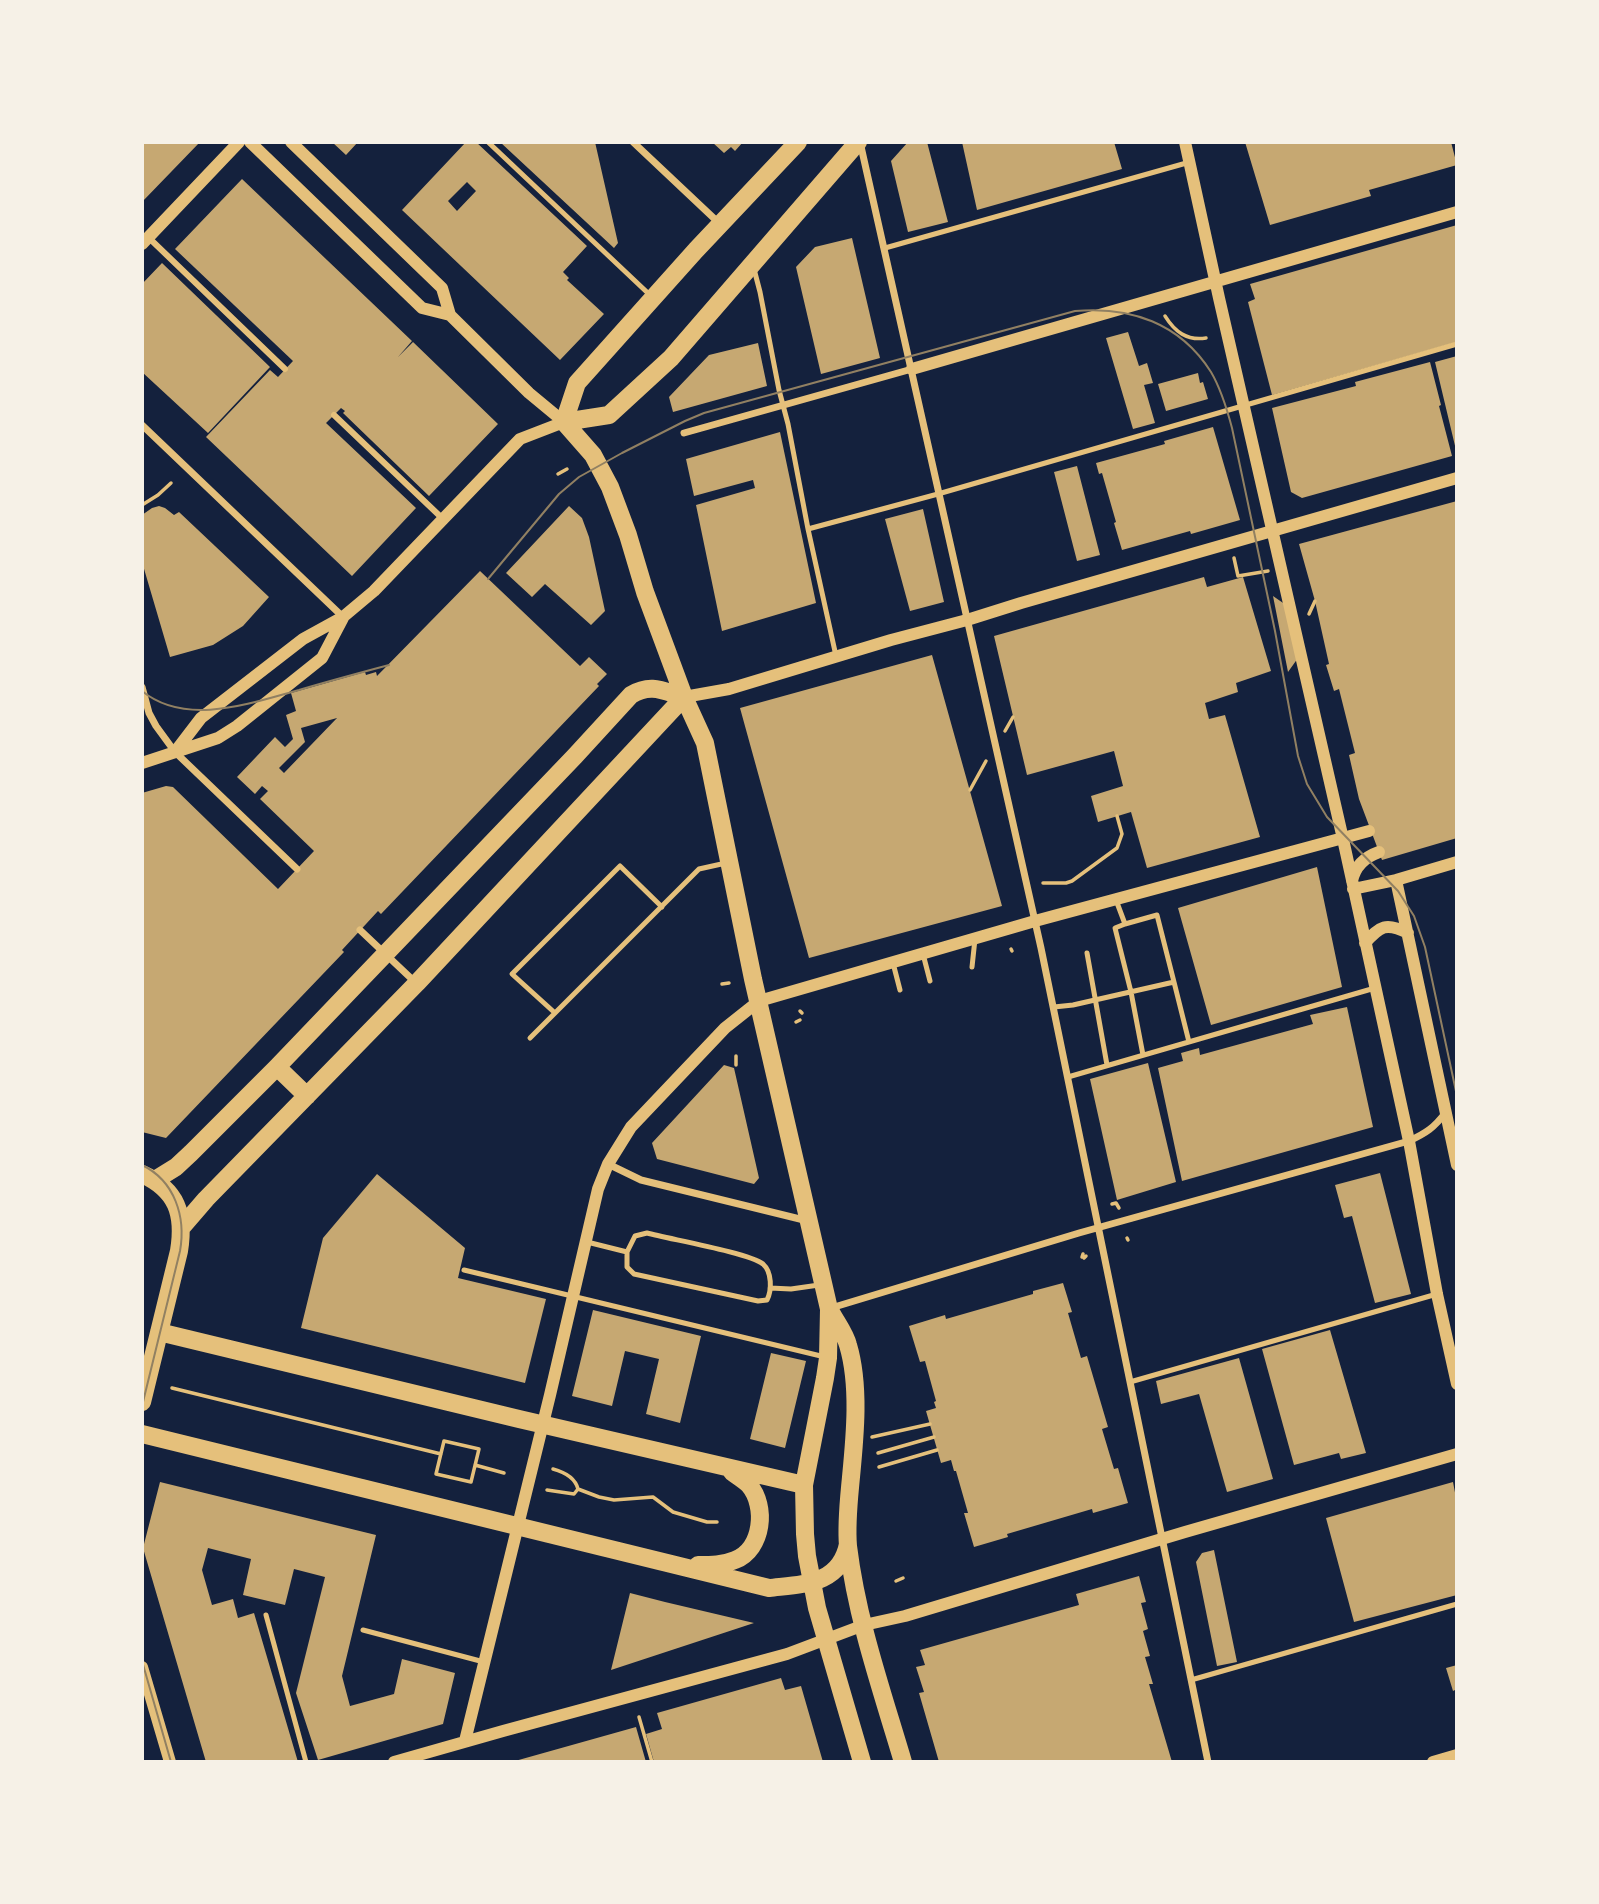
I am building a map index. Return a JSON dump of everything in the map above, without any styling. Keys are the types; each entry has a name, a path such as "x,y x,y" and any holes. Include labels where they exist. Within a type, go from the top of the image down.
{"main road":[{"path":"564,422 577,383 797,142"},
{"path":"564,422 609,415 671,358 859,142"},
{"path":"564,422 593,455 610,487 628,534 645,592 684,697 705,743 759,1001 829,1309 828,1358 804,1485 805,1534 817,1608 862,1762"},
{"path":"148,1177 176,1167 191,1153 277,1067 631,695 642,688 652,688 684,697"},
{"path":"181,1228 206,1199 417,983 684,697"},
{"path":"277,1067 307,1096"},
{"path":"142,1402 179,1251 181,1228 173,1197 148,1177"},
{"path":"142,1434 769,1588 811,1583 831,1574 846,1557 855,1444 854,1373 848,1343 829,1309"},
{"path":"159,1332 804,1485"},
{"path":"677,1565 718,1564 737,1559 755,1542 760,1514 756,1497 749,1485 724,1467"},
{"path":"848,1544 870,1653 903,1762"}],"street":[{"path":"239,142 145,240 285,369"},
{"path":"250,142 422,308 450,315"},
{"path":"175,752 201,718 303,639 343,617 374,591 520,439 564,422 529,393 450,315 442,288 290,142"},
{"path":"634,142 721,224"},
{"path":"859,142 1054,1007 1209,1762"},
{"path":"1185,142 1343,839 1409,1141 1437,1294 1457,1384"},
{"path":"684,433 1457,212"},
{"path":"334,415 440,523"},
{"path":"142,425 343,617"},
{"path":"684,697 729,689 1457,478"},
{"path":"142,763 218,738 323,659 343,617"},
{"path":"142,687 149,713 175,752 297,869"},
{"path":"464,1741 543,1425 598,1189 608,1164 631,1127 725,1028 759,1001 1035,921 1370,831"},
{"path":"1352,887 1354,873 1359,865 1364,859 1379,852"},
{"path":"1352,887 1396,880 1457,862"},
{"path":"1396,880 1457,1165"},
{"path":"1365,943 1384,926 1396,927 1408,933"},
{"path":"360,930 417,983"},
{"path":"829,1309 1098,1228 1409,1141 1426,1133 1446,1112"},
{"path":"608,1164 640,1180 809,1221"},
{"path":"394,1762 787,1654 864,1625 905,1616 1457,1454"},
{"path":"142,1667 170,1762"},
{"path":"1433,1762 1457,1755"}],"lane":[{"path":"488,142 653,298"},
{"path":"885,248 1189,162"},
{"path":"753,264 836,656"},
{"path":"808,529 1457,344"},
{"path":"530,1038 699,869 730,862"},
{"path":"555,1013 512,974 620,866 662,907"},
{"path":"1116,900 1125,924"},
{"path":"1143,1055 1115,928 1157,915 1189,1042"},
{"path":"972,967 975,939"},
{"path":"1087,953 1107,1065"},
{"path":"923,954 930,981"},
{"path":"893,963 900,990"},
{"path":"1054,1007 1174,982"},
{"path":"1068,1077 1375,988"},
{"path":"647,1233 742,1255 763,1263 769,1272 770,1288 771,1293 767,1300 758,1301 634,1274 627,1267 627,1252 635,1236 647,1233"},
{"path":"587,1242 627,1252"},
{"path":"464,1270 828,1358"},
{"path":"770,1288 791,1289 824,1285"},
{"path":"1130,1381 1437,1294"},
{"path":"1191,1680 1457,1604"},
{"path":"266,1615 306,1762"},
{"path":"363,1630 484,1662"}],"path":[{"path":"1165,316 1171,326 1184,336 1193,339 1206,338"},
{"path":"558,474 567,469"},
{"path":"142,505 159,495 171,483"},
{"path":"1238,573 1238,576 1270,571 1272,580"},
{"path":"1043,883 1072,881 1116,848 1122,834 1117,816"},
{"path":"722,984 729,983"},
{"path":"736,1056 736,1065"},
{"path":"1111,1204 1116,1203 1119,1208"},
{"path":"173,1388 441,1454"},
{"path":"876,1436 930,1424"},
{"path":"878,1453 934,1437"},
{"path":"444,1441 479,1449 471,1482 436,1474 441,1454 444,1441"},
{"path":"880,1467 937,1450"},
{"path":"475,1465 504,1473"},
{"path":"552,1469 562,1471 573,1479 578,1489 599,1497 614,1500 653,1497 673,1512 707,1522 717,1522"},
{"path":"547,1490 574,1494 578,1489"},
{"path":"895,1581 902,1578"},
{"path":"639,1717 652,1762"}],"building":[{"path":"142,142 200,142 142,202"},
{"path":"332,142 358,142 346,155"},
{"path":"466,142 476,142 587,246 563,272 569,278 567,280 604,314 560,360 402,210","holes":["467,182 476,191 457,211 448,201"]},
{"path":"500,142 595,142 618,243 614,248"},
{"path":"712,142 743,142 735,151 731,147 724,153"},
{"path":"908,142 927,142 948,222 908,232 891,161"},
{"path":"962,142 1114,142 1122,169 977,210"},
{"path":"1245,142 1451,142 1457,165 1369,190 1371,196 1270,225"},
{"path":"242,179 412,341 398,357 413,342 498,424 429,496 343,413 345,411 341,408 326,423 416,508 352,576 206,437 270,370 278,377 293,361 175,249"},
{"path":"1457,225 1457,342 1272,395 1248,302 1255,299 1250,284"},
{"path":"852,238 880,358 821,374 796,267 815,247"},
{"path":"162,263 270,367 208,433 142,372 142,284"},
{"path":"1128,332 1139,366 1147,363 1153,383 1144,385 1155,423 1133,429 1106,338"},
{"path":"758,343 767,386 673,412 669,397 709,355"},
{"path":"1457,356 1457,450 1456,450 1435,362"},
{"path":"1430,362 1452,456 1302,498 1291,492 1272,408 1356,386 1355,382"},
{"path":"1198,373 1208,399 1166,411 1158,384"},
{"path":"1213,427 1240,520 1122,550 1102,473 1099,474 1096,463 1165,444 1164,441"},
{"path":"780,432 816,603 722,631 696,505 755,488 753,480 694,496 686,459"},
{"path":"1077,466 1100,555 1077,561 1054,472"},
{"path":"1457,501 1457,838 1382,860 1359,799 1349,755 1355,753 1339,689 1334,691 1326,665 1329,664 1315,601 1299,544"},
{"path":"159,506 174,515 179,512 269,597 243,626 213,645 170,657 142,562 142,515"},
{"path":"569,506 582,518 589,537 605,611 591,625 545,584 532,597 506,573"},
{"path":"923,509 944,602 910,611 885,519"},
{"path":"480,571 580,666 589,657 607,674 597,684 599,686 381,914 378,911 342,950 344,952 166,1138 142,1132 142,793 166,786 173,787 278,889 314,851 260,799 268,791 262,786 255,794 237,777 275,737 285,747 293,739 286,715 296,711 291,693 365,672 366,675 376,672 377,676","holes":["337,718 284,773 279,768 305,742 301,728"]},
{"path":"1204,577 1207,587 1243,577 1271,671 1236,683 1238,692 1205,703 1209,719 1225,715 1260,837 1147,868 1131,812 1098,822 1091,796 1123,786 1114,751 1027,775 994,636"},
{"path":"1273,596 1286,605 1298,658 1288,672"},
{"path":"932,655 1002,906 809,958 740,708"},
{"path":"1317,867 1342,987 1211,1025 1178,908"},
{"path":"1347,1007 1373,1127 1182,1181 1158,1068 1183,1061 1181,1053 1199,1048 1200,1055 1313,1024 1310,1015"},
{"path":"1148,1063 1176,1182 1117,1200 1090,1079"},
{"path":"724,1065 734,1068 759,1178 754,1184 657,1159 652,1143"},
{"path":"1380,1173 1411,1294 1375,1303 1352,1216 1344,1218 1335,1185"},
{"path":"377,1174 465,1248 458,1278 546,1299 525,1383 301,1328 323,1238"},
{"path":"1063,1283 1072,1312 1068,1313 1081,1358 1087,1356 1108,1427 1102,1429 1114,1469 1118,1468 1128,1503 1093,1513 1092,1509 1007,1534 1008,1537 974,1547 956,1471 951,1460 941,1463 926,1411 936,1408 936,1401 925,1361 920,1362 909,1326 945,1315 946,1319"},
{"path":"593,1310 701,1336 680,1423 646,1414 659,1359 625,1351 612,1406 572,1396"},
{"path":"1330,1330 1366,1453 1341,1459 1339,1453 1294,1465 1262,1349"},
{"path":"771,1353 806,1361 785,1448 750,1439"},
{"path":"1239,1358 1273,1479 1227,1492 1199,1394 1161,1404 1156,1381"},
{"path":"160,1482 376,1535 342,1676 350,1706 394,1694 402,1659 455,1673 443,1724 318,1760 296,1693 325,1577 294,1569 285,1605 243,1595 251,1559 208,1548 202,1570 212,1605 233,1599 238,1618 254,1613 298,1762 206,1762 143,1548"},
{"path":"1453,1482 1457,1503 1457,1595 1354,1622 1326,1518"},
{"path":"1214,1550 1237,1662 1217,1666 1196,1562 1202,1553"},
{"path":"1139,1576 1146,1602 1141,1603 1148,1629 1143,1631 1150,1656 1145,1657 1153,1684 1149,1684 1172,1762 939,1762 919,1693 924,1692 916,1667 925,1665 920,1650 1079,1605 1076,1594"},
{"path":"630,1593 665,1602 754,1623 611,1670"},
{"path":"1457,1665 1457,1689 1453,1691 1446,1668"},
{"path":"781,1678 785,1690 801,1686 823,1762 654,1762 646,1734 662,1729 657,1713"},
{"path":"636,1727 646,1762 515,1762 515,1761"}],"tram line":[{"path":"488,579 559,494 579,477 704,413 1075,311 1095,310 1134,315 1169,330 1199,355 1211,372 1228,414 1275,631 1298,756 1307,784 1327,817 1398,891 1414,916 1425,947 1457,1096"},
{"path":"142,691 159,702 178,708 219,709 260,701 389,665"},
{"path":"142,1165 163,1180 170,1190 176,1201 181,1225 180,1251 142,1406"},
{"path":"142,1661 171,1762"}]}
